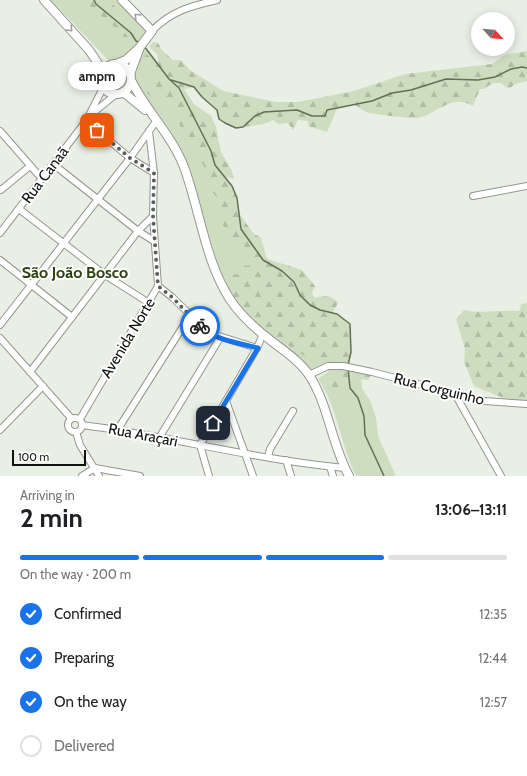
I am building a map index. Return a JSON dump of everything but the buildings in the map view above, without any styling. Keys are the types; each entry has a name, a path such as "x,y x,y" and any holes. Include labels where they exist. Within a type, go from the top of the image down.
{"main road":[{"path":"44,0 89,50 103,71"},
{"path":"122,0 152,31 142,44 126,60 109,65 103,71 100,79 103,88 111,94 119,93 127,89 142,44"},
{"path":"116,64 122,65 130,77 140,98 171,140 184,167 213,262 223,287 238,310 263,334 294,358 309,375 320,395 336,448 349,476"},
{"path":"119,93 156,120"}],"street":[{"path":"152,31 162,20 172,14 192,6 217,0"},
{"name":"Rua Canaã","path":"90,116 103,88"},
{"name":"Rua Canaã","path":"0,233 20,209 90,116 119,93"},
{"path":"0,325 130,158 156,120"},
{"path":"86,121 130,158 154,173"},
{"name":"Avenida Norte","path":"81,422 158,286 153,216 154,173 149,131"},
{"path":"0,132 42,179"},
{"path":"53,164 138,231 154,241"},
{"path":"0,189 1,190 30,166"},
{"path":"473,196 527,186"},
{"path":"20,209 105,275 149,303"},
{"path":"30,372 138,231 153,216"},
{"path":"0,260 72,317"},
{"path":"158,286 191,314 205,330 220,338 258,348"},
{"path":"118,429 191,314"},
{"path":"209,476 200,445 258,348 263,334"},
{"path":"0,338 71,418 81,422 82,428 76,432"},
{"path":"159,438 220,338"},
{"name":"Rua Corguinho","path":"309,375 328,366 343,366 455,394 506,404 527,404"},
{"path":"0,430 43,386"},
{"path":"455,394 501,476"},
{"path":"226,401 253,476"},
{"path":"268,457 270,448 293,411"},
{"path":"71,418 68,425 72,431 76,432 80,445 99,476"},
{"name":"Rua Araçari","path":"81,422 159,438 268,457 345,468"},
{"path":"286,460 291,476"},
{"path":"330,467 333,476"},
{"path":"82,476 95,468 127,475 140,476"}],"green space":[{"path":"51,0 118,0 148,33 134,52 113,63 110,62"},
{"path":"83,0 108,0 121,12 122,16 111,18 126,34 133,46 127,45 120,33"},
{"path":"154,42 158,43 162,50 173,60 181,60 190,70 223,91 276,102 298,102 354,91 405,74 492,64 504,56 515,56 515,53 527,51 527,81 515,84 509,89 501,83 493,83 484,89 480,89 473,106 458,102 451,103 418,118 370,113 355,105 338,107 327,132 308,126 308,121 298,120 293,130 288,123 278,124 273,120 264,124 236,128 219,119 217,110 214,106 202,97 194,87 184,89 194,104 211,116 216,127 221,152 231,169 234,179 226,177 237,198 239,213 253,233 261,238 267,259 302,270 315,286 312,293 315,298 324,296 330,297 338,303 332,313 337,314 350,324 351,352 348,367 372,374 368,380 357,379 350,388 336,389 330,385 327,361 310,360 288,345 280,344 252,320 233,299 221,272 228,269 235,275 241,272 242,265 249,266 246,247 235,244 230,239 221,221 219,200 210,189 204,166 190,148 174,112 161,89 156,89 160,97 154,99 140,87 141,81 145,79 153,82 151,68 143,60 144,52 159,65 157,54 150,48 150,45"},
{"path":"143,45 160,65 215,165 232,186 237,198 241,229 263,260 320,310 337,314 350,324 351,336 348,366 360,368 362,389 370,400 376,417 378,436 396,476 356,476 346,452 335,414 325,390 318,379 335,367 311,372 280,344 221,274 188,167 172,134 158,114 137,91 134,75"},
{"path":"116,67 124,70 127,78 124,86 116,89 108,86 105,78 108,70"},
{"path":"527,303 527,401 508,400 474,386 464,362 465,349 456,319 464,310 478,312 519,311 521,304"}],"waterway":[{"path":"94,0 96,4 131,33 136,41 140,43"},
{"path":"144,46 169,79 179,88 211,151 215,165 232,186 237,198 241,229 263,260 282,271 294,282 300,295 310,305 320,310 337,314 350,324 351,352 348,365"},
{"path":"171,80 194,87 202,97 217,110 219,119 236,128 243,127 255,116 264,112 297,110 312,116 325,116 327,110 372,101 392,93 411,90 446,79 478,80 495,77 511,69 522,67 527,68"},
{"path":"348,368 350,388 358,398 364,416 365,435 384,476"}],"way so far":[{"path":"97,130 130,158 154,173 153,216 158,286 191,314 200,326"}],"place":[{"name":"ampm","path":"97,130"}],"district":[{"name":"São João Bosco","path":"75,272"}],"route":[{"path":"200,326 209,333 220,338 258,348 213,423"}]}
